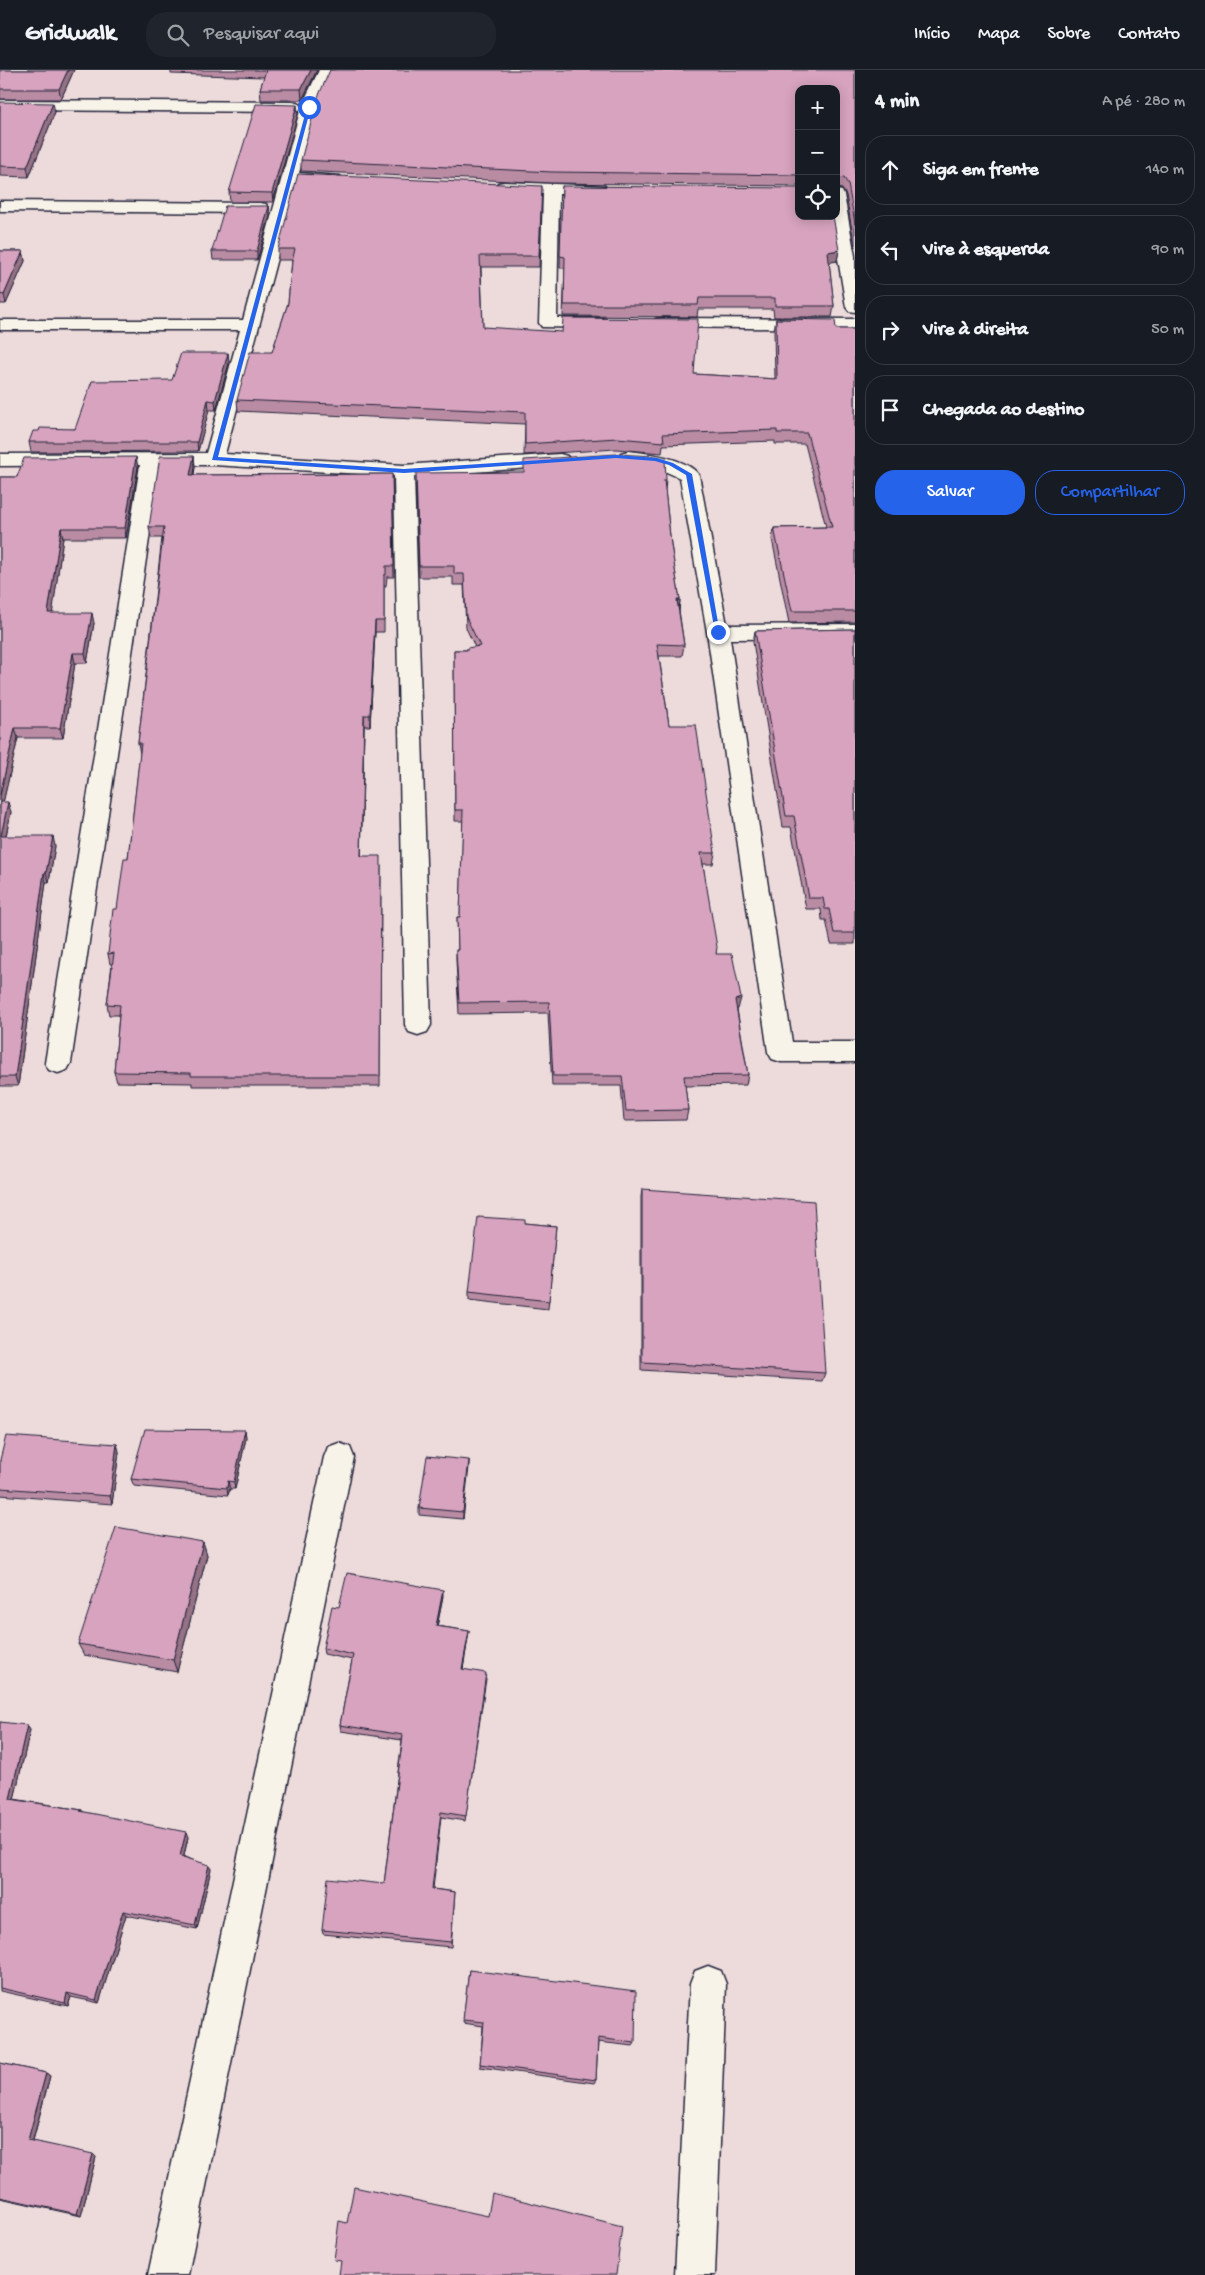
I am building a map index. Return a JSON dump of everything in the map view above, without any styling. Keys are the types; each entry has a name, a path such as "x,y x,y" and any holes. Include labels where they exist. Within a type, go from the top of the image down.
{"street":[{"path":"214,459 309,107 327,70"},
{"path":"0,105 309,107"},
{"path":"290,178 348,180"},
{"path":"484,187 611,190"},
{"path":"551,190 548,323 617,323"},
{"path":"840,194 855,193"},
{"path":"0,206 282,209"},
{"path":"840,218 855,307"},
{"path":"647,323 855,324"},
{"path":"0,325 250,325"},
{"path":"607,457 655,459 671,464 689,474 718,632 781,1052 855,1052"},
{"path":"58,1063 151,459"},
{"path":"0,460 214,459 404,471 578,459"},
{"path":"404,471 418,1025"},
{"path":"718,632 855,631"},
{"path":"168,2275 339,1457"},
{"path":"695,2275 708,1984"}],"building":[{"path":"0,70 68,70 59,89 0,89"},
{"path":"266,70 311,70 301,89 260,89"},
{"path":"330,70 855,70 855,224 848,184 844,178 840,177 840,85 795,85 795,175 552,172 301,160 318,97"},
{"path":"0,102 53,103 27,167 0,166"},
{"path":"256,104 297,105 272,193 229,192"},
{"path":"298,174 542,186 539,256 480,256 483,327 562,332 563,318 698,319 694,374 777,379 776,319 835,320 836,329 855,329 855,611 792,611 774,528 832,527 807,433 777,433 777,430 663,434 664,442 617,438 525,444 525,412 237,400 250,352 272,352 288,303 295,249 278,249"},
{"path":"562,186 795,188 795,220 834,220 839,250 828,252 834,306 775,306 775,298 699,298 698,305 564,305 565,257 560,256"},
{"path":"225,206 269,206 257,251 212,251"},
{"path":"0,251 23,251 4,295 0,294"},
{"path":"181,353 228,353 215,401 208,400 197,442 29,442 33,431 39,431 40,428 75,429 92,381 172,380"},
{"path":"617,454 654,456 665,459 666,480 664,480 671,545 680,600 677,600 684,645 657,644 669,725 696,725 715,853 701,853 717,947 716,954 732,954 741,998 735,1000 748,1075 684,1076 688,1110 626,1111 622,1076 553,1076 549,1002 459,1003 456,950 458,950 457,917 460,917 463,810 455,810 454,650 467,650 467,648 480,646 466,617 464,574 454,574 454,566 419,566 416,473 524,472 524,460"},
{"path":"160,456 194,456 190,475 392,474 394,566 386,566 386,575 384,575 384,621 375,621 370,715 364,715 361,856 381,856 380,1076 191,1076 191,1073 114,1072 120,1005 107,1004 114,953 108,954 113,909 117,909 124,858 128,858 141,743 138,743 164,527 149,527"},
{"path":"136,457 125,528 61,528 48,613 92,613 85,653 73,653 60,728 15,728 0,795 0,477 17,477 24,458"},
{"path":"855,629 855,933 834,933 829,909 825,909 823,898 809,898 794,816 786,816 755,631"},
{"path":"0,802 8,802 1,836 53,836 46,873 44,873 15,1077 0,1077"},
{"path":"642,1189 814,1201 825,1373 642,1362"},
{"path":"478,1217 525,1220 525,1223 556,1226 549,1301 469,1292"},
{"path":"145,1429 245,1430 234,1482 228,1481 227,1488 131,1479"},
{"path":"6,1436 117,1444 110,1496 0,1488 0,1460"},
{"path":"427,1456 469,1460 463,1512 419,1508"},
{"path":"116,1527 203,1542 173,1660 78,1644"},
{"path":"347,1573 443,1590 436,1626 469,1631 462,1669 486,1673 466,1816 441,1812 432,1889 455,1892 451,1942 322,1930 328,1878 384,1884 403,1735 340,1725 353,1655 323,1648 332,1606 339,1607"},
{"path":"0,1722 27,1725 10,1799 82,1810 80,1811 186,1832 180,1856 209,1865 195,1925 123,1911 96,2000 67,1993 65,2003 0,1988"},
{"path":"469,1970 636,1991 635,2043 598,2038 596,2080 480,2064 484,2022 463,2020"},
{"path":"0,2063 46,2073 28,2140 93,2154 77,2214 0,2197"},
{"path":"354,2187 488,2216 492,2193 622,2226 616,2275 339,2275 341,2261 334,2260 339,2221 347,2223"}],"route":[{"path":"309,107 214,459 404,471 616,456 655,459 671,464 689,474 718,632"}]}
